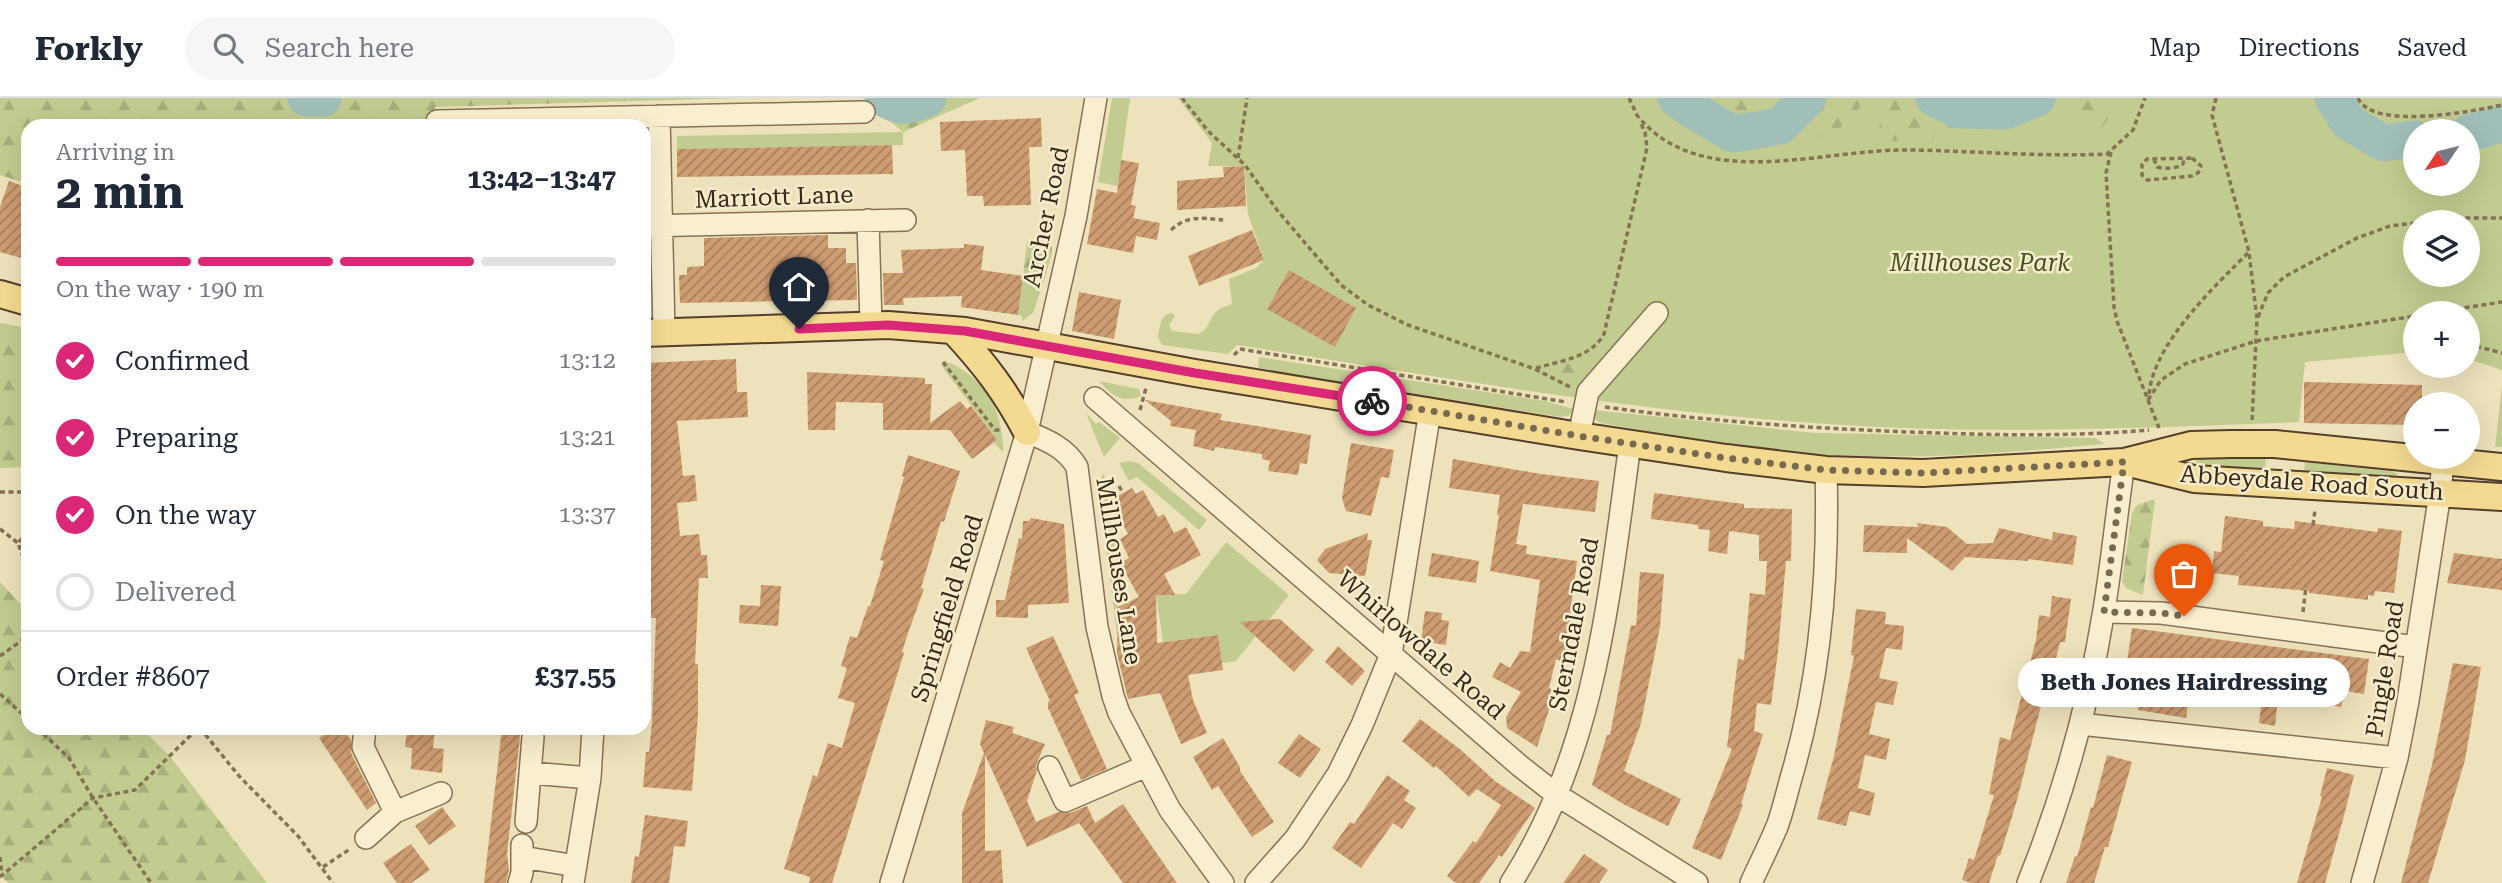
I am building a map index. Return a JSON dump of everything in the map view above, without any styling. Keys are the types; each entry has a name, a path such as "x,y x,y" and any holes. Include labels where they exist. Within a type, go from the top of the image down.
{"main road":[{"path":"0,294 21,300"},
{"name":"Abbeydale Road South","path":"654,333 870,325 953,330 1579,436 1826,470 1923,473 2124,462 2194,479 2502,497"},
{"path":"953,330 1007,395 1015,431"},
{"name":"Abbeydale Road South","path":"2124,462 2162,439 2191,445 2275,444 2403,457"},
{"name":"Abbeydale Road South","path":"2480,465 2502,467"}],"street":[{"name":"Archer Road","path":"1046,346 1076,216 1096,98"},
{"path":"565,119 864,112"},
{"path":"654,333 652,226 659,116"},
{"name":"Marriott Lane","path":"652,226 905,219"},
{"path":"868,220 870,325"},
{"path":"1579,436 1586,400 1657,313"},
{"name":"Springfield Road","path":"891,883 1015,431 1046,346"},
{"name":"Whirlowdale Road","path":"1095,398 1134,417 1391,654 1557,794 1697,883"},
{"path":"1256,883 1295,839 1338,774 1362,725 1391,654 1430,411"},
{"name":"Millhouses Lane","path":"1015,431 1060,448 1069,454 1077,467 1098,640 1116,705 1170,810 1223,883"},
{"name":"Sterndale Road","path":"1511,883 1557,794 1583,722 1600,650 1630,444"},
{"path":"2028,883 2053,815 2080,724 2104,612 2124,462"},
{"name":"Pingle Road","path":"2362,883 2397,758 2442,469"},
{"path":"1751,883 1778,823 1799,752 1815,683 1824,600 1826,470"},
{"path":"2104,612 2161,613 2416,647"},
{"path":"2080,724 2397,758"},
{"path":"364,735 363,747 395,812"},
{"path":"523,841 575,874 590,778 593,735"},
{"path":"519,883 533,737"},
{"path":"1049,767 1065,801 1146,766"},
{"path":"531,773 590,778"},
{"path":"366,838 395,812 441,793"}],"path":[{"path":"1182,98 1208,131 1245,165 1277,211 1332,275 1368,305 1408,325 1535,369 1586,400"},
{"path":"1238,159 1247,98"},
{"path":"1535,369 1585,353 1596,346 1604,334 1647,148 1645,132 1629,98"},
{"path":"1636,114 1648,129 1662,140 1711,157 1730,160 1812,159 1908,149 2071,156 2107,154 2133,130 2146,98"},
{"path":"2216,98 2212,115 2249,252 2257,319 2252,430"},
{"path":"2358,98 2361,104 2376,112 2402,116 2450,115 2502,106"},
{"path":"1231,358 1240,349 1699,418 1828,429 1980,435 2101,434 2162,439 2113,307 2106,173 2112,150"},
{"path":"2154,159 2157,167 2161,168 2180,167 2184,158"},
{"path":"2184,158 2196,160 2201,166 2198,173 2192,176 2147,180 2142,175 2142,164 2147,159 2184,158"},
{"path":"2480,218 2502,218"},
{"path":"1171,230 1185,219 1223,220"},
{"path":"2257,319 2268,293 2284,277 2357,238 2390,226 2403,224"},
{"path":"2148,400 2155,365 2205,295 2249,252"},
{"path":"2480,305 2502,302"},
{"path":"2148,400 2161,380 2185,364 2256,341 2403,318"},
{"path":"2480,347 2502,353"},
{"path":"943,362 995,430 1015,431"},
{"path":"1119,486 1123,493"},
{"path":"0,492 21,492"},
{"path":"2313,525 2315,505"},
{"path":"0,529 18,543 21,552"},
{"path":"18,543 21,540"},
{"path":"2301,632 2306,586"},
{"path":"0,656 21,641"},
{"path":"0,694 21,713"},
{"path":"44,735 69,758 150,883"},
{"path":"1,876 93,798 135,790 192,735"},
{"path":"205,735 239,776 298,836 334,883"},
{"path":"323,867 366,838"},
{"path":"0,857 1,876"}],"green space":[{"path":"0,98 741,98 435,107 434,119 21,119 21,182 0,175"},
{"path":"863,98 980,98 903,132"},
{"path":"1112,98 1130,98 1118,186 1098,182"},
{"name":"Millhouses Park","path":"1178,98 2502,98 2502,370 2480,363 2480,301 2403,301 2403,353 2305,362 2299,422 2063,429 1945,429 1827,424 1679,411 1237,345 1228,354 1162,345 1158,337 1161,322 1167,314 1175,316 1169,325 1172,331 1199,334 1217,311 1232,304 1229,279 1256,268 1264,260 1248,214 1244,166 1208,166 1212,143"},
{"path":"1701,98 1869,98 1826,142 1802,124 1736,122"},
{"path":"1877,98 2011,98 2002,139 1946,127 1932,138 1881,142"},
{"path":"2071,98 2124,98 2100,130 2070,106"},
{"path":"903,132 903,145 677,149 677,136"},
{"path":"1039,238 1052,247 1045,278 1023,276 1027,242"},
{"path":"1023,276 1045,278 1033,313 1022,321 1022,316 1018,315"},
{"path":"0,323 21,327 21,467 0,468"},
{"path":"1595,355 1598,365 1579,387 1545,370"},
{"path":"1259,357 1545,401 1574,409 1570,415 1560,417 1258,368"},
{"path":"945,361 971,376 989,397 1000,423 1003,452 994,443 997,440 941,365"},
{"path":"1099,381 1139,389 1141,396 1128,399 1117,397"},
{"path":"2502,385 2502,447 2495,447"},
{"path":"1594,410 1815,433 2095,438 2105,444 1945,456 1825,455 1739,446 1600,423 1595,419"},
{"path":"1086,413 1096,424 1099,422 1120,438 1104,457"},
{"path":"2200,457 2266,457 2265,470 2197,466 2196,460"},
{"path":"2305,459 2379,466 2398,474 2394,478 2304,474"},
{"path":"1119,463 1138,463 1207,520 1199,530 1137,477 1129,481"},
{"path":"1104,473 1122,595 1118,595 1119,635 1098,484"},
{"path":"2155,499 2143,595 2126,588 2122,581 2132,513 2137,505"},
{"path":"1226,542 1289,595 1236,661 1222,663 1218,635 1163,642 1156,595 1186,594"},
{"path":"0,582 21,604 21,735 148,735 169,755 267,883 8,883 0,875"}],"building":[{"path":"1041,118 1042,147 1029,147 1031,205 984,206 983,196 967,196 965,150 941,151 940,122"},
{"path":"892,145 893,174 677,177 677,149"},
{"path":"1121,160 1139,163 1131,205 1136,206 1133,218 1160,223 1157,240 1136,236 1133,253 1087,244 1097,189 1117,193"},
{"path":"1244,166 1246,206 1177,210 1177,181 1224,177 1223,167"},
{"path":"9,181 21,185 21,258 0,252 0,207"},
{"path":"1252,230 1264,260 1199,286 1188,256"},
{"path":"828,235 828,248 846,248 846,263 856,263 857,300 680,303 679,275 687,275 687,267 704,266 704,238"},
{"path":"964,244 984,246 981,270 1023,276 1018,315 961,307 962,296 903,298 904,305 884,305 883,273 903,273 901,250 964,248"},
{"path":"1289,270 1356,308 1335,347 1267,309"},
{"path":"1079,292 1121,300 1114,339 1072,331"},
{"path":"736,359 737,392 747,392 748,417 677,421 683,476 695,475 697,501 677,503 680,536 699,534 701,555 707,555 708,578 699,578 695,664 698,664 698,715 692,791 643,787 652,723 656,618 651,618 651,363"},
{"path":"807,372 925,378 925,384 932,384 930,423 960,401 967,409 971,406 997,440 972,459 950,430 883,430 883,403 836,402 835,430 808,430"},
{"path":"2304,382 2422,385 2422,392 2403,392 2403,425 2304,423"},
{"path":"1145,400 1222,414 1220,420 1311,435 1307,464 1300,463 1298,475 1268,471 1270,461 1262,459 1262,454 1215,447 1214,451 1193,446 1196,430 1170,426 1171,421"},
{"path":"1351,443 1394,450 1389,478 1381,477 1371,516 1346,511 1342,498"},
{"path":"908,455 960,471 944,522 941,521 921,588 924,589 902,652 904,653 832,883 809,883 810,877 784,869 813,775 817,777 828,743 842,748 855,703 838,698 847,668 841,666 850,636 857,638 870,606 884,561 880,560"},
{"path":"1453,459 1599,481 1595,512 1523,504 1516,544 1527,546 1526,554 1577,561 1564,662 1556,659 1549,688 1555,691 1537,747 1507,728 1506,717 1521,692 1492,677 1500,662 1510,668 1520,651 1530,652 1540,580 1490,571 1500,495 1449,488"},
{"path":"1132,488 1136,494 1143,490 1158,517 1164,514 1174,533 1186,527 1201,555 1164,574 1175,595 1156,595 1157,643 1218,635 1223,670 1188,675 1193,700 1207,733 1181,744 1160,693 1128,699 1117,653 1118,607 1139,597 1120,563 1129,558 1120,539 1128,534 1114,508 1118,506 1114,498"},
{"path":"1654,493 1744,504 1744,508 1792,509 1791,561 1786,561 1771,705 1757,703 1754,731 1763,734 1741,804 1743,805 1721,860 1692,848 1732,749 1727,747 1738,659 1744,660 1750,593 1765,595 1767,561 1759,561 1759,535 1729,531 1727,554 1708,551 1710,530 1698,529 1698,525 1651,519"},
{"path":"2225,516 2263,521 2263,526 2294,529 2295,521 2377,532 2378,528 2402,531 2394,593 2375,591 2374,596 2368,595 2368,600 2309,591 2238,585 2239,576 2212,573 2214,551 2221,552"},
{"path":"1031,518 1064,524 1069,603 1028,605 1028,618 996,617 996,600 1005,600 1019,538 1022,539 1023,521 1029,521"},
{"path":"1917,523 1947,527 1967,544 1993,543 1999,528 2052,540 2053,532 2077,536 2073,565 2028,559 1965,557 1952,571 1907,538 1907,553 1863,552 1864,525 1918,527"},
{"path":"1368,533 1367,540 1372,540 1365,576 1329,573 1317,560 1325,549"},
{"path":"1432,553 1479,561 1476,583 1428,576"},
{"path":"2454,553 2502,559 2502,590 2447,583"},
{"path":"1640,572 1664,574 1660,627 1641,723 1624,771 1681,799 1668,826 1592,785 1607,735 1610,735 1631,625 1636,626"},
{"path":"761,585 781,586 778,626 739,623 740,605 760,606"},
{"path":"2052,596 2071,599 2065,642 2060,642 2000,856 1998,855 1989,883 1971,883 1962,880 1969,858 1974,860 1994,795 1989,794 2000,737 2010,740 2036,640 2039,615 2050,617"},
{"path":"1856,609 1886,612 1885,624 1904,626 1902,650 1886,648 1879,678 1898,682 1893,705 1876,702 1869,734 1890,739 1886,760 1865,755 1858,788 1875,793 1870,816 1850,811 1846,826 1817,819 1834,756 1854,656 1851,655"},
{"path":"1425,611 1442,613 1441,620 1449,621 1446,645 1421,641"},
{"path":"1280,619 1314,650 1294,672 1240,622"},
{"path":"2132,628 2369,659 2364,694 2345,691 2341,707 2278,697 2275,726 2259,723 2262,699 2243,696 2244,690 2209,685 2191,683 2186,718 2138,710 2140,695 2125,693 2127,681 2124,681"},
{"path":"1053,636 1079,693 1074,695 1107,769 1081,780 1048,708 1050,701 1026,648"},
{"path":"1338,646 1365,671 1352,686 1325,662"},
{"path":"2453,663 2481,667 2465,760 2428,883 2401,883 2432,765"},
{"path":"1420,719 1461,750 1495,781 1535,808 1502,857 1499,855 1479,883 1456,883 1447,876 1473,841 1476,843 1501,805 1477,789 1469,797 1436,766 1434,768 1402,741"},
{"path":"986,720 1014,727 1012,733 1045,744 1036,765 1037,770 1027,801 1036,822 1058,812 1070,813 1087,806 1095,823 1123,804 1177,883 1123,883 1079,823 1027,847 985,755 985,851 1001,850 1003,883 962,883 962,813 984,753 980,744"},
{"path":"1299,734 1321,749 1300,778 1278,763"},
{"path":"323,735 347,735 351,740 351,753 376,803 367,810 319,738"},
{"path":"406,735 434,735 433,748 444,749 442,773 411,769 412,748 405,747"},
{"path":"501,735 520,735 506,883 484,883"},
{"path":"1223,738 1240,771 1274,822 1252,837 1218,786 1212,790 1193,757"},
{"path":"2107,755 2132,762 2108,847 2105,847 2094,883 2066,883 2075,856 2077,857 2091,807 2093,808"},
{"path":"2327,768 2354,775 2344,816 2325,883 2297,883 2322,797 2320,796"},
{"path":"1387,775 1410,791 1404,800 1416,808 1402,829 1393,823 1361,868 1332,848 1350,822 1354,824"},
{"path":"442,807 456,826 429,845 415,826"},
{"path":"645,815 688,821 685,847 674,846 669,883 631,883 635,856 639,857"},
{"path":"411,844 430,870 411,883 397,883 383,863"},
{"path":"1584,854 1608,870 1599,883 1563,883"}],"waterway":[{"path":"306,98 323,98"},
{"path":"884,98 895,104 906,105 928,98"},
{"path":"1676,98 1733,134 1780,126 1808,98"},
{"path":"1934,98 1958,110 2005,111 2037,98"},
{"path":"2333,98 2348,122 2383,143 2403,140"},
{"path":"2480,130 2502,124"}],"way so far":[{"path":"1372,401 1579,436 1826,470 1923,473 2124,462 2104,612 2184,616"}],"place":[{"name":"Beth Jones Hairdressing","path":"2184,616"}],"route":[{"path":"799,329 888,325 965,331 1195,373 1372,401"}]}
